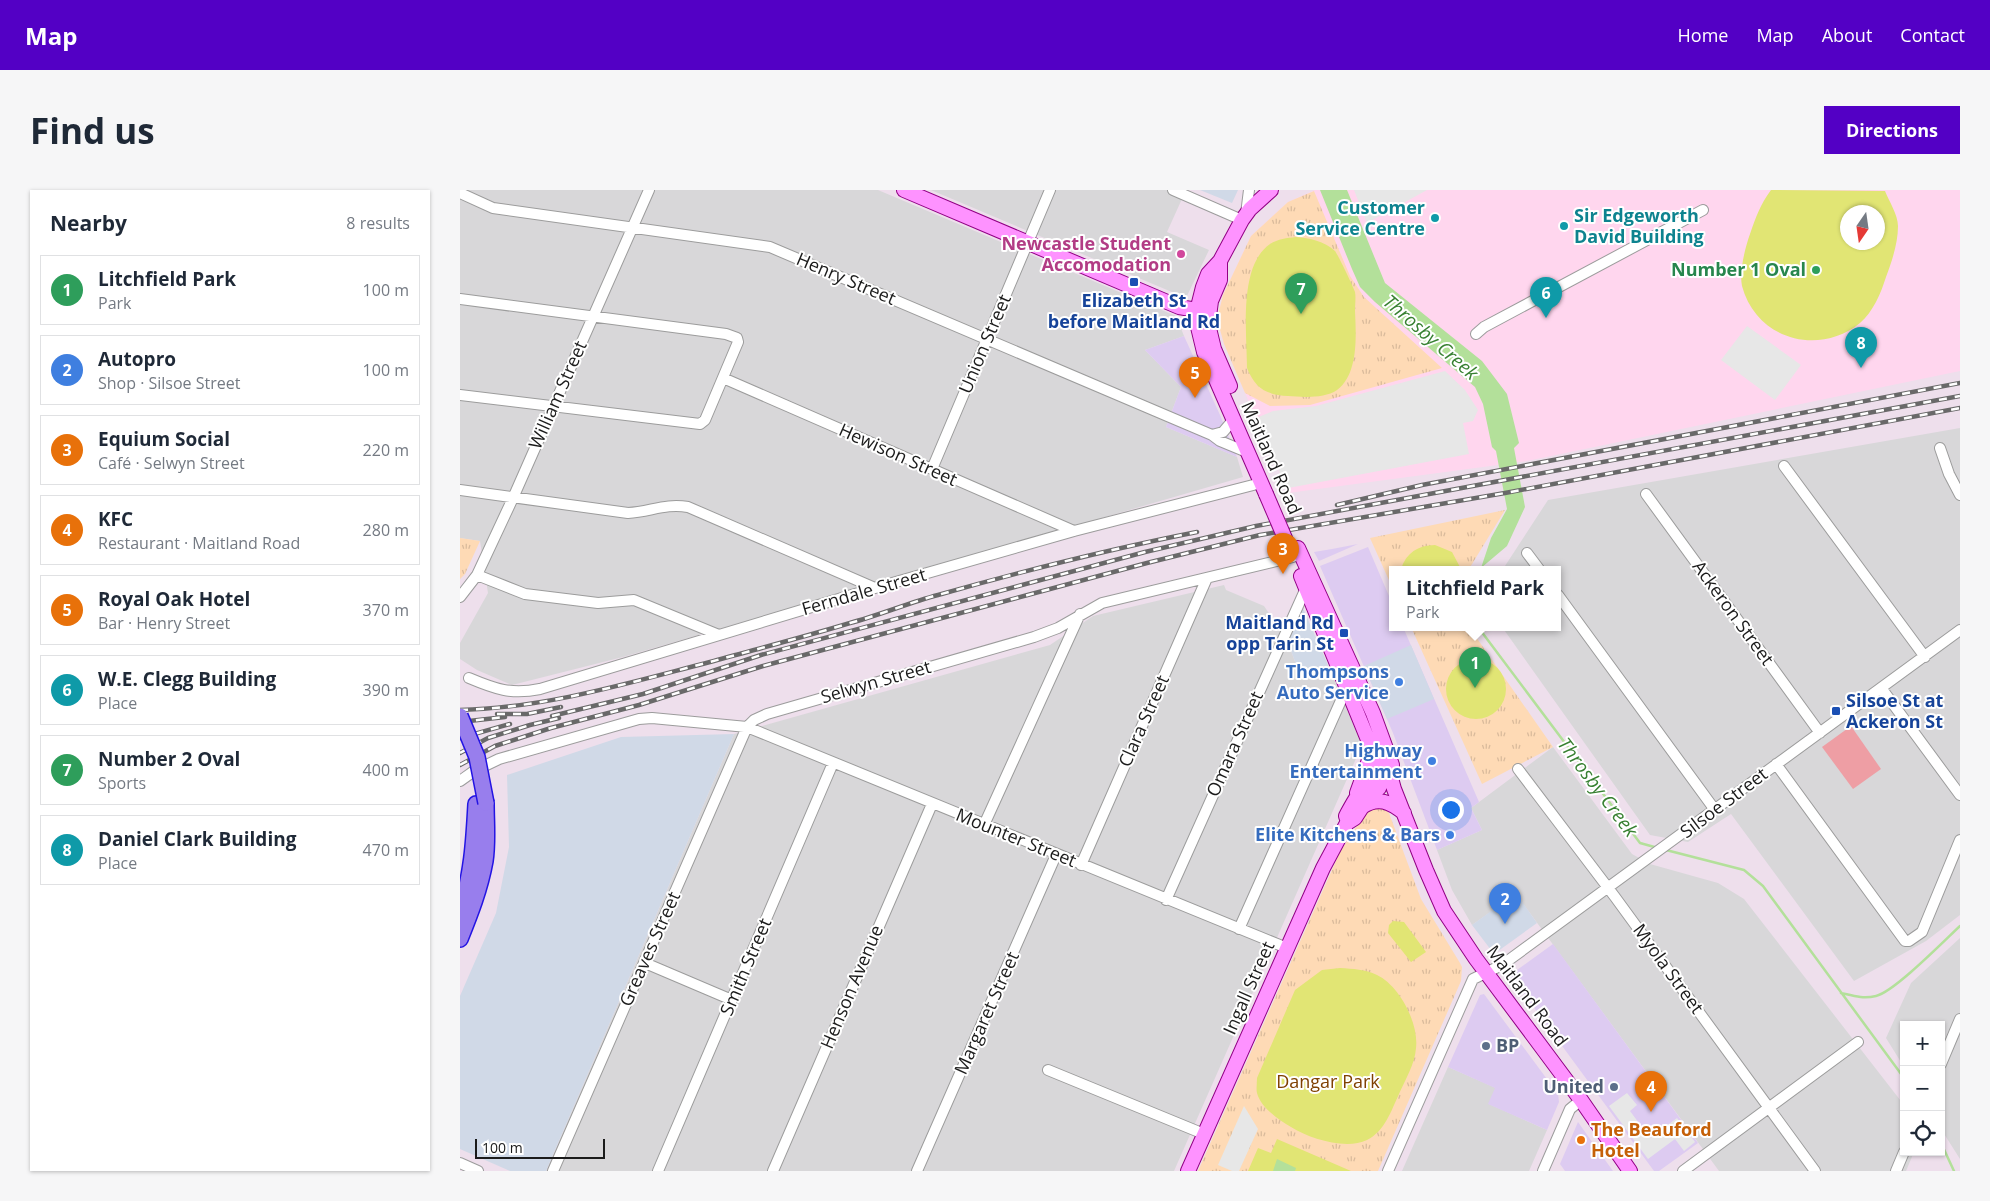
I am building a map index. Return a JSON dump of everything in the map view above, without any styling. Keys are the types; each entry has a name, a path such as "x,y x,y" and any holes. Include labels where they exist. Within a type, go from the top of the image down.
{"highway":[{"path":"460,716 477,757 481,804 487,836 485,861 477,896 460,939"},
{"path":"460,740 481,804 467,892 460,911"}],"main road":[{"path":"904,190 1179,307 1203,311"},
{"name":"Maitland Road","path":"1271,190 1244,217 1220,261 1220,280 1203,311 1198,327 1204,352 1249,453 1294,552 1373,713 1392,765 1386,779"},
{"name":"Maitland Road","path":"1203,311 1214,349 1267,490"},
{"name":"Maitland Road","path":"1294,552 1306,588 1380,770 1404,813 1429,879 1444,911 1486,973 1581,1100 1630,1171"},
{"name":"Ingall Street","path":"1359,802 1357,790 1373,749"},
{"name":"Ingall Street","path":"1188,1171 1287,948 1347,822 1346,816 1359,802 1361,794 1372,782 1386,779"},
{"path":"1359,802 1382,801 1392,804 1404,813"}],"street":[{"name":"William Street","path":"460,597 477,575 513,498 649,190"},
{"name":"Union Street","path":"932,469 1050,190"},
{"path":"1173,190 1244,217 1249,190"},
{"name":"Henry Street","path":"460,193 494,208 770,247 1212,435 1220,441 1249,453"},
{"path":"1476,334 1484,327 1703,210"},
{"path":"460,299 726,334 737,338 738,342 705,420 702,423 692,424 460,395"},
{"name":"Hewison Street","path":"722,378 1074,531"},
{"path":"1212,435 1223,432 1234,419"},
{"path":"1940,448 1949,474 1960,495"},
{"path":"1784,466 1925,657"},
{"path":"460,490 628,513 670,505 696,510 875,588"},
{"name":"Ferndale Street","path":"469,678 496,689 522,692 540,689 875,588 1074,531 1267,490"},
{"name":"Ackeron Street","path":"1646,494 1820,733"},
{"name":"Selwyn Street","path":"746,727 754,720 767,714 1034,637 1058,628 1081,613 1102,603 1207,578 1294,552"},
{"path":"1527,553 1537,566"},
{"path":"477,575 525,594 598,603 634,600 718,635"},
{"name":"Clara Street","path":"1081,865 1207,578"},
{"name":"Omara Street","path":"1166,900 1306,588"},
{"path":"1561,599 1715,810"},
{"path":"984,825 1081,613"},
{"name":"Silsoe Street","path":"1388,1171 1473,979 1502,965 1776,764 1882,689 1960,630"},
{"path":"1239,929 1347,687"},
{"path":"1882,689 1960,795"},
{"path":"460,781 474,771 499,759 639,719 652,718 746,727"},
{"name":"Mounter Street","path":"746,727 1287,948"},
{"name":"Greaves Street","path":"552,1171 645,963 746,727"},
{"name":"Smith Street","path":"658,1171 833,763"},
{"path":"1776,764 1903,938 1909,942 1922,932 1960,840"},
{"name":"Myola Street","path":"1518,769 1816,1171"},
{"name":"Henson Avenue","path":"773,1171 932,804"},
{"name":"Margaret Street","path":"917,1171 1056,855"},
{"path":"645,963 732,1000"},
{"path":"1945,1054 1960,1018"},
{"path":"1683,1171 1858,1042"},
{"path":"1048,1070 1204,1134"},
{"path":"1543,1171 1570,1109 1581,1100"},
{"path":"1896,1171 1902,1156"},
{"path":"460,1163 478,1171"}],"shaded area":[{"path":"460,190 878,190 1176,316 1184,336 1145,350 1181,387 1166,427 1237,457 1243,477 623,657 512,685 477,670 460,659 460,643 488,593 480,541 460,538"},
{"path":"931,190 1186,190 1167,232 1209,250 1186,298"},
{"path":"1200,190 1238,190 1232,203"},
{"path":"1315,190 1960,190 1960,371 1527,461 1288,493 1224,344 1219,326 1219,311 1223,295 1251,236 1288,202"},
{"path":"1354,190 1427,190 1367,223"},
{"path":"1747,326 1801,365 1775,400 1721,360"},
{"path":"1184,336 1237,457 1166,427 1181,387 1145,350"},
{"path":"1445,371 1465,390 1478,410 1473,421 1463,423 1469,454 1283,489 1282,478 1256,418 1273,411 1316,406"},
{"path":"1960,428 1960,915 1926,941 1854,981 1731,814 1688,842 1650,835 1505,631 1561,631 1561,566 1505,566 1548,500"},
{"path":"1358,544 1319,561 1314,552 1332,549"},
{"path":"1368,547 1389,596 1389,631 1405,631 1479,802 1471,808 1482,830 1437,850 1393,733 1320,566"},
{"path":"1224,585 1226,590 1264,606 1287,640 1300,675 1328,665 1362,745 1174,1171 546,1171 734,734 1050,645 1093,616"},
{"path":"1302,606 1328,665 1300,675 1287,640"},
{"name":"Thompsons Auto Service","path":"1411,645 1434,699 1387,719 1364,666"},
{"path":"1851,726 1881,769 1853,789 1822,747"},
{"path":"734,734 546,1171 510,1171 460,1149 460,996 496,913 509,847 507,775 621,737"},
{"path":"1553,747 1632,854 1650,864 1718,883 1744,899 1900,1100 1900,1156 1912,1156 1906,1171 1719,1171 1516,894 1472,925 1452,890 1437,850 1482,830 1471,808"},
{"path":"1516,893 1537,923 1494,954 1472,925"},
{"path":"1960,938 1960,1159 1945,1135 1945,1021 1900,1021 1900,1061 1886,1038 1911,983"},
{"path":"1553,944 1698,1143 1659,1171 1654,1171 1510,975"},
{"path":"1484,994 1558,1094 1559,1102 1547,1130 1488,1104 1495,1088 1448,1067 1480,995"},
{"path":"1448,1067 1496,1088 1489,1104 1547,1130 1529,1171 1402,1171"},
{"path":"1627,1093 1637,1105 1630,1111 1650,1138 1677,1118 1695,1142 1684,1151 1675,1139 1648,1159 1609,1106"},
{"path":"1244,1106 1258,1129 1239,1171 1232,1171 1218,1165"},
{"name":"The Beauford Hotel","path":"1578,1122 1613,1171 1565,1171 1560,1164"}],"green space":[{"name":"Number 1 Oval","path":"1771,190 1885,191 1898,222 1896,245 1879,296 1873,308 1860,323 1843,333 1826,339 1808,340 1790,337 1774,330 1760,319 1749,304 1742,286 1741,274 1748,240 1761,206"},
{"path":"1314,191 1350,276 1364,297 1442,368 1310,405 1270,406 1245,393 1224,344 1219,326 1219,311 1223,295 1251,236 1288,202"},
{"path":"1296,237 1317,241 1335,251 1355,292 1356,342 1353,364 1344,383 1337,390 1326,395 1306,397 1267,392 1254,381 1247,368 1246,302 1253,268 1260,254 1270,244 1286,238"},
{"path":"1505,510 1471,566 1389,566 1389,580 1370,538"},
{"path":"460,538 480,541 465,574 460,579"},
{"path":"1435,545 1452,552 1459,566 1402,566 1409,554 1418,548"},
{"path":"1413,631 1472,631 1553,747 1482,784"},
{"path":"1470,659 1482,659 1498,667 1504,677 1506,689 1504,701 1498,711 1482,719 1470,719 1454,711 1446,695 1446,683 1454,667"},
{"name":"Dangar Park","path":"1381,807 1389,813 1421,899 1462,967 1461,981 1378,1171 1198,1171 1340,852 1368,809"},
{"path":"1393,921 1404,922 1426,952 1411,962 1388,933 1389,925"},
{"path":"1340,968 1368,972 1385,980 1406,1007 1411,1017 1416,1038 1412,1066 1387,1120 1367,1140 1349,1144 1328,1142 1308,1136 1291,1127 1266,1109 1257,1093 1257,1078 1295,990 1322,970"},
{"path":"1277,1139 1351,1171 1248,1171 1258,1148 1271,1153"}],"water":[{"path":"1320,190 1347,190 1385,283 1482,361 1507,394 1519,443 1514,448 1525,507 1507,546 1483,566 1482,566 1491,538 1507,509 1496,451 1492,447 1483,404 1475,387 1360,287"},
{"path":"1277,1159 1296,1168 1295,1171 1273,1171"}],"waterway":[{"name":"Throsby Creek","path":"1481,631 1640,843 1658,848"},
{"name":"Throsby Creek","path":"1666,850 1744,870 1763,886 1900,1073"},
{"path":"1841,993 1867,997 1876,996 1884,992 1919,965 1960,926"},
{"name":"Throsby Creek","path":"1945,1152 1954,1171"}],"railway":[{"path":"1337,505 1422,485 1960,383"},
{"path":"552,716 643,694 761,655 1145,552 1256,526 1960,396"},
{"path":"460,765 495,746 551,728 639,705 763,666 1147,563 1260,535 1505,493 1960,408"},
{"path":"460,710 524,705 618,686 815,633 1002,577 1099,553 1197,532"},
{"path":"497,714 527,714 561,707"},
{"path":"460,722 505,717"},
{"path":"460,753 488,738 559,718"},
{"path":"460,738 510,724"}],"place":[{"name":"Customer Service Centre","path":"1435,218"},
{"name":"Sir Edgeworth David Building","path":"1564,226"},
{"name":"Newcastle Student Accomodation","path":"1181,254"},
{"name":"Number 1 Oval","path":"1816,270"},
{"name":"Elizabeth St before Maitland Rd","path":"1134,282"},
{"name":"Number 2 Oval","path":"1301,314"},
{"name":"W.E. Clegg Building","path":"1546,318"},
{"name":"Daniel Clark Building","path":"1861,368"},
{"name":"Royal Oak Hotel","path":"1195,398"},
{"name":"Equium Social","path":"1283,574"},
{"name":"Maitland Rd opp Tarin St","path":"1344,633"},
{"name":"Thompsons Auto Service","path":"1399,682"},
{"name":"Litchfield Park","path":"1475,688"},
{"name":"Silsoe St at Ackeron St","path":"1836,711"},
{"name":"Highway Entertainment","path":"1432,761"},
{"name":"Elite Kitchens & Bars","path":"1450,835"},
{"name":"Autopro","path":"1505,924"},
{"name":"BP","path":"1486,1046"},
{"name":"United","path":"1614,1087"},
{"name":"KFC","path":"1651,1112"},
{"name":"The Beauford Hotel","path":"1581,1140"}]}
